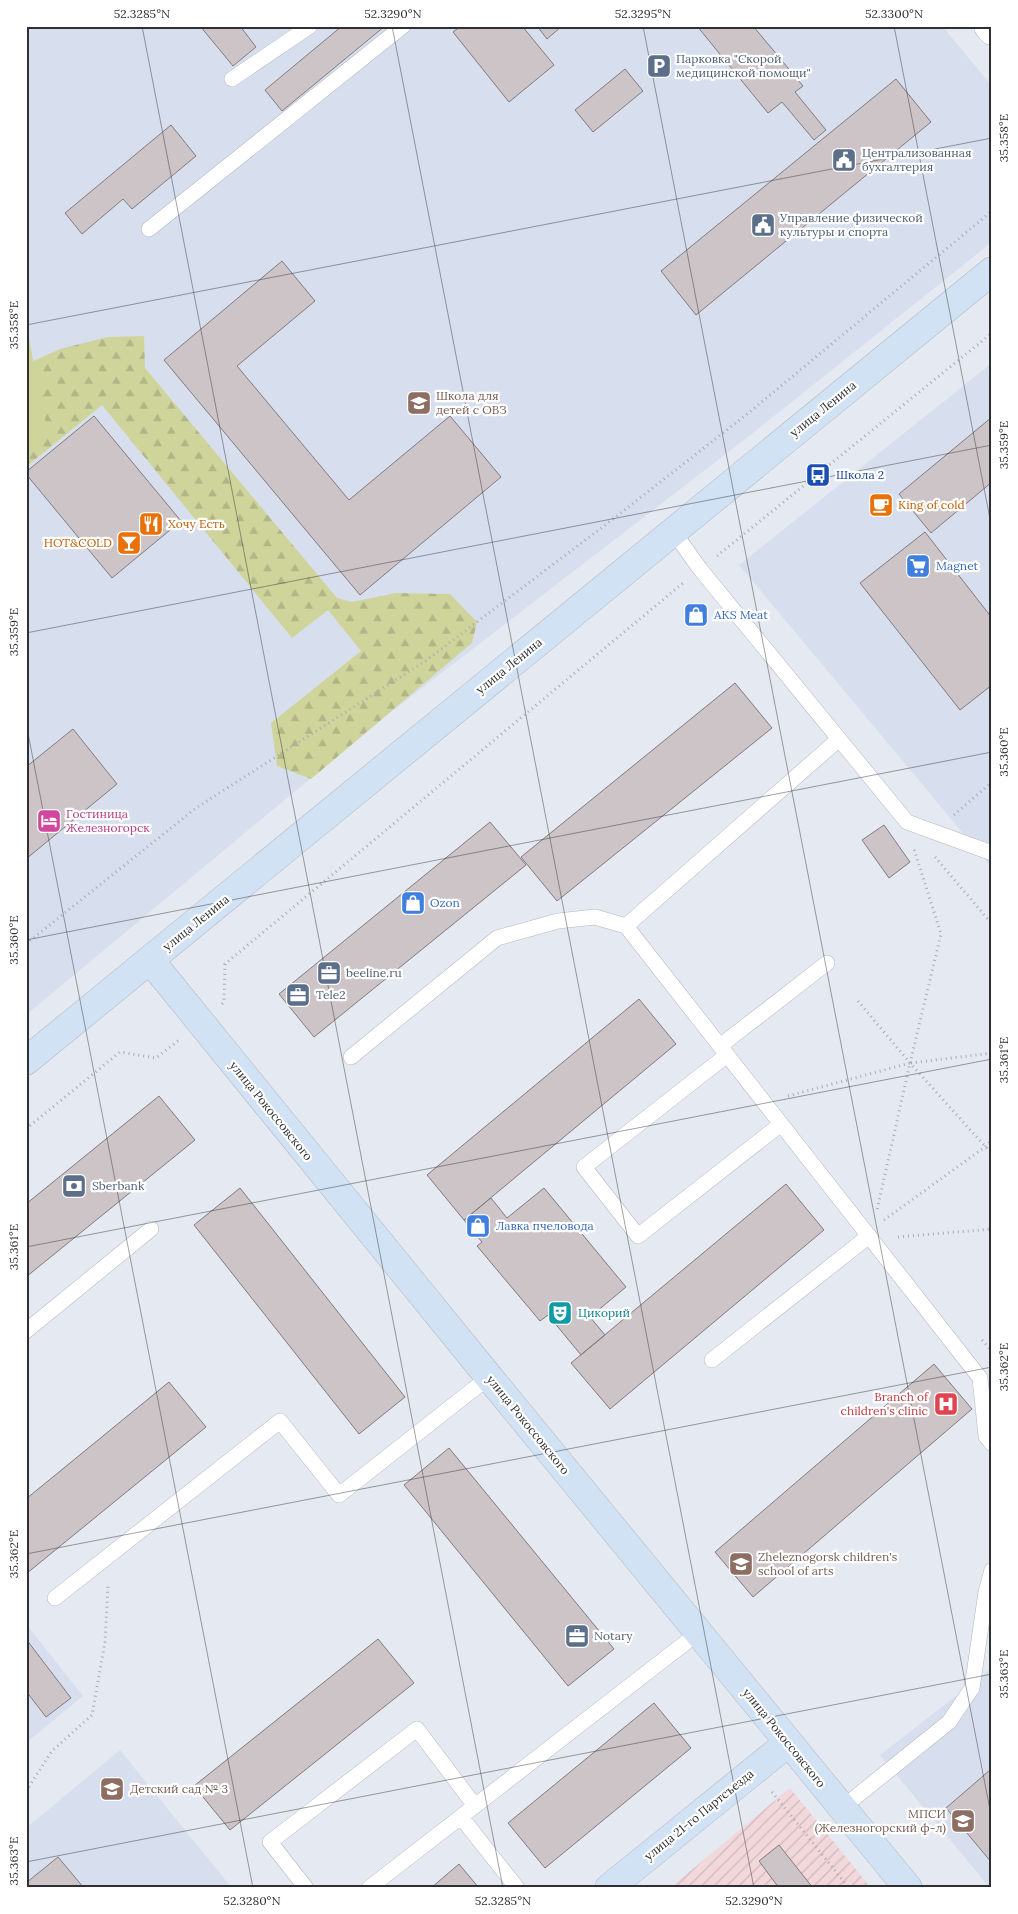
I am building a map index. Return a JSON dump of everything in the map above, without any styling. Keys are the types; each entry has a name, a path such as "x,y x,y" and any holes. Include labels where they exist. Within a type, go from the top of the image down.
{"main road":[{"name":"улица Ленина","path":"26,1061 992,271"},
{"name":"улица Рокоссовского","path":"150,960 200,1024 908,1888"},
{"name":"улица 21-го Партсъезда","path":"609,1888 788,1743"}],"street":[{"path":"988,26 992,31"}],"lane":[{"path":"232,79 310,26"},
{"path":"149,228 403,26"},
{"path":"673,532 700,570 905,820 992,853"},
{"path":"626,926 839,739"},
{"path":"350,1057 497,938 558,921 595,917 626,926 980,1378 986,1436 992,1444"},
{"path":"781,1124 638,1236 584,1167 827,963"},
{"path":"26,1331 151,1229"},
{"path":"712,1360 869,1236"},
{"path":"55,1598 280,1421 339,1495 489,1377"},
{"path":"842,1808 949,1722 972,1688 986,1592 992,1570"},
{"path":"370,1888 698,1633"},
{"path":"306,1888 270,1842 418,1729 475,1806"},
{"path":"461,1817 517,1888"}],"path":[{"path":"26,944 196,808 424,662 601,529 746,415 992,211"},
{"path":"26,1128 120,1052 156,1058 200,1024 224,1002 225,964 700,570 992,333"},
{"path":"935,832 992,782"},
{"path":"905,820 992,924"},
{"path":"875,1218 941,934 905,820"},
{"path":"858,1002 992,1154"},
{"path":"787,1096 910,1063 992,1053"},
{"path":"879,1223 992,1140"},
{"path":"892,1237 992,1229"},
{"path":"26,1792 52,1752 92,1715 105,1642 110,1555"},
{"path":"754,1770 849,1888"}],"shaded area":[{"path":"26,26 942,26 992,86 992,242 744,440 387,715 26,1015 26,446 47,429 26,324"},
{"path":"992,363 992,868 739,565"},
{"path":"26,1624 83,1696 26,1743"},
{"name":"МПСИ (Железногорский ф-л)","path":"992,1668 992,1888 990,1888 880,1755"},
{"name":"Детский сад № 3","path":"120,1750 232,1888 26,1888 26,1828"},
{"path":"790,1788 871,1888 670,1888"}],"green space":[{"path":"26,324 47,429 26,446"},
{"path":"144,336 145,368 337,598 352,602 396,593 450,594 477,622 472,643 311,779 277,766 271,723 361,651 328,610 292,638 102,405 26,467 26,418 31,362 60,349 108,337"}],"building":[{"path":"200,26 240,26 256,47 233,66"},
{"path":"342,26 385,26 282,111 265,90"},
{"path":"461,26 522,26 554,65 509,102 453,32"},
{"path":"537,26 562,26 547,39"},
{"path":"697,26 753,26 803,86 795,92 826,130 814,140 782,102 768,113"},
{"path":"625,69 643,91 593,132 575,110"},
{"path":"896,79 931,122 696,315 661,271"},
{"path":"171,125 196,156 132,209 123,199 82,234 65,213"},
{"path":"282,261 315,301 237,366 349,500 450,416 501,477 360,595 164,360"},
{"path":"94,416 181,521 112,578 26,474 26,472"},
{"path":"992,417 992,482 931,533 899,494"},
{"path":"925,532 992,618 992,685 960,710 860,583"},
{"path":"735,683 772,728 557,901 521,857"},
{"name":"Гостиница Железногорск","path":"73,729 117,784 26,859 26,767"},
{"path":"490,822 526,865 314,1037 279,994"},
{"path":"884,825 910,862 889,878 862,840"},
{"path":"639,999 676,1044 464,1220 427,1175"},
{"path":"159,1096 195,1140 26,1277 26,1204"},
{"path":"786,1184 824,1230 610,1409 571,1363"},
{"path":"240,1188 405,1397 359,1434 194,1225"},
{"path":"544,1188 626,1287 590,1317 605,1335 581,1355 548,1315 540,1321 477,1246 482,1242 464,1220 491,1198 507,1218"},
{"path":"934,1364 972,1409 753,1597 715,1552"},
{"path":"169,1382 206,1427 26,1574 26,1499"},
{"path":"449,1448 614,1649 568,1686 404,1485"},
{"path":"26,1639 71,1698 46,1717 26,1691"},
{"path":"378,1639 414,1683 230,1830 194,1786"},
{"path":"654,1703 691,1748 545,1868 508,1823"},
{"path":"990,1770 992,1772 992,1863 946,1808"},
{"path":"779,1845 813,1888 779,1888 759,1861"},
{"path":"58,1857 84,1888 26,1888 26,1883"},
{"path":"459,1864 479,1888 431,1888"}],"place":[{"name":"Парковка \"Скорой медицинской помощи\"","path":"659,66"},
{"name":"Централизованная бухгалтерия","path":"844,160"},
{"name":"Управление физической культуры и спорта","path":"763,225"},
{"name":"Школа для детей с ОВЗ","path":"419,403"},
{"name":"Школа 2","path":"818,475"},
{"name":"King of cold","path":"881,505"},
{"name":"Хочу Есть","path":"151,524"},
{"name":"HOT&COLD","path":"129,543"},
{"name":"Magnet","path":"918,566"},
{"name":"AKS Meat","path":"696,615"},
{"name":"Гостиница Железногорск","path":"49,821"},
{"name":"Ozon","path":"413,903"},
{"name":"beeline.ru","path":"329,973"},
{"name":"Tele2","path":"298,995"},
{"name":"Sberbank","path":"74,1186"},
{"name":"Лавка пчеловода","path":"478,1226"},
{"name":"Цикорий","path":"560,1313"},
{"name":"Branch of children's clinic","path":"946,1404"},
{"name":"Zheleznogorsk children's school of arts","path":"741,1564"},
{"name":"Notary","path":"577,1636"},
{"name":"Детский сад № 3","path":"112,1789"},
{"name":"МПСИ (Железногорский ф-л)","path":"963,1821"}]}
